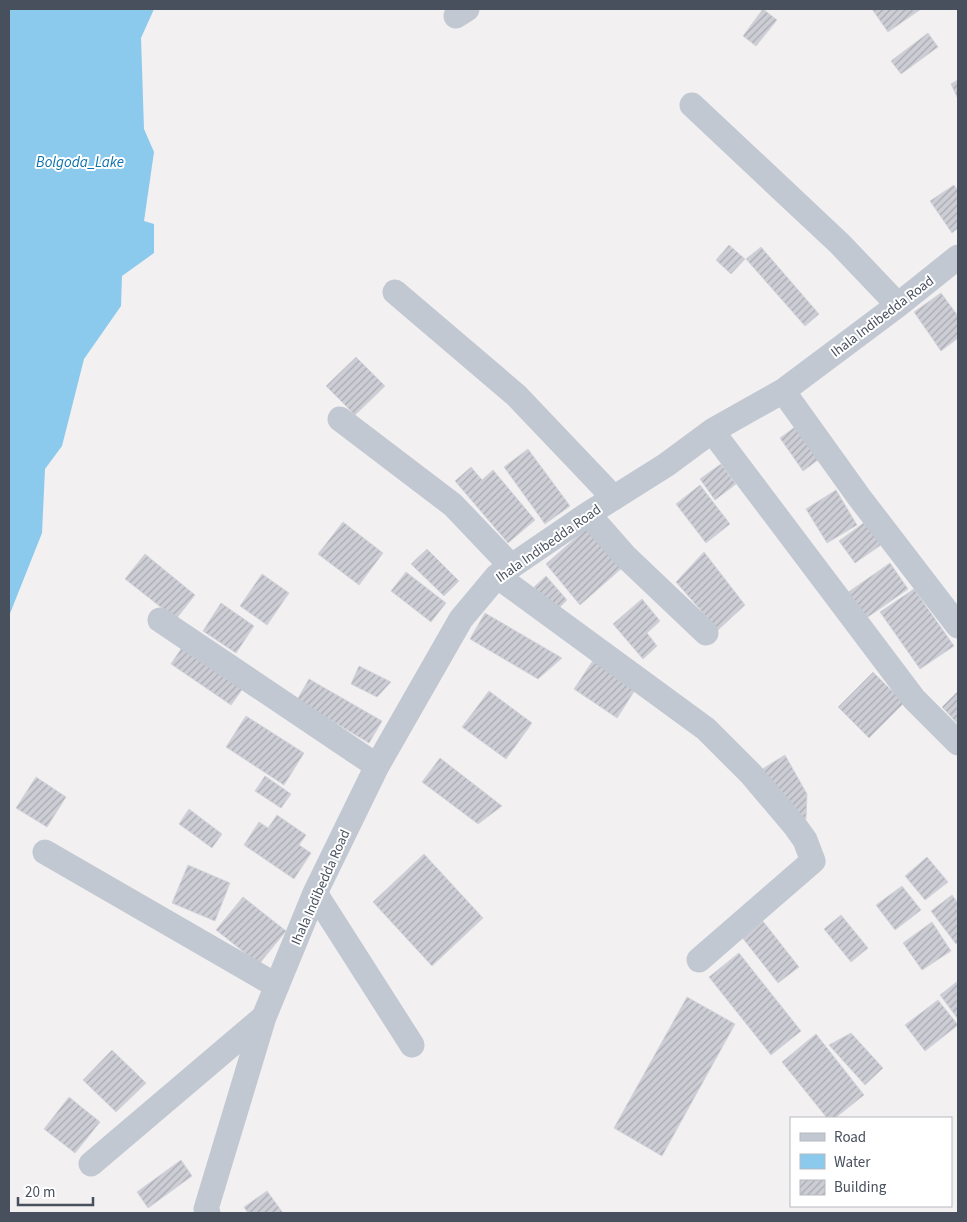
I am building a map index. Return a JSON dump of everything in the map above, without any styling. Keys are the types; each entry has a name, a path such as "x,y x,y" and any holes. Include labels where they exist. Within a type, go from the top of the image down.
{"street":[{"path":"692,105 840,244 898,306"},
{"name":"Ihala Indibedda Road","path":"208,1213 206,1208 264,1017 315,893 377,766 461,619 504,571 712,431 783,391 898,306 958,256"},
{"path":"394,292 516,396 614,498"},
{"path":"783,391 859,497 958,626"},
{"path":"340,419 453,505 504,571 706,729 751,774 805,840 812,861 699,960"},
{"path":"712,431 914,699 958,743"},
{"path":"588,514 630,562 706,633"},
{"path":"160,620 377,766"},
{"path":"45,852 277,986"},
{"path":"315,893 412,1045"},
{"name":"Ihala Indibedda Road","path":"91,1164 264,1017"}],"water":[{"name":"Bolgoda_Lake","path":"9,9 154,9 141,38 144,129 154,152 144,221 154,224 154,253 122,276 121,306 84,359 62,446 45,469 42,533 9,616"}],"building":[{"path":"763,9 777,20 756,46 743,36"},
{"path":"872,9 921,9 888,32"},
{"path":"928,33 938,47 901,74 891,61"},
{"path":"958,80 958,99 951,84"},
{"path":"954,185 958,191 958,228 952,233 930,201"},
{"path":"729,245 745,259 731,274 716,260"},
{"path":"761,247 819,314 805,326 746,259"},
{"path":"941,293 958,316 958,338 941,351 914,312"},
{"path":"356,357 385,386 355,415 326,386"},
{"path":"799,424 822,457 803,471 780,438"},
{"path":"528,449 570,506 545,524 504,467"},
{"path":"721,464 736,484 715,500 700,479"},
{"path":"471,467 482,480 493,470 535,520 508,543 455,481"},
{"path":"700,485 730,524 706,543 676,504"},
{"path":"836,490 857,525 827,543 806,509"},
{"path":"343,522 383,553 359,585 318,554"},
{"path":"865,522 881,545 855,563 839,541"},
{"path":"588,527 623,567 580,605 546,564"},
{"path":"427,549 459,581 444,596 411,564"},
{"path":"704,552 745,605 718,630 676,582"},
{"path":"145,554 195,595 176,619 125,579"},
{"path":"890,563 908,589 865,619 847,593"},
{"path":"406,572 446,603 431,622 391,591"},
{"path":"262,574 289,593 267,625 240,606"},
{"path":"546,576 567,600 555,612 534,587"},
{"path":"914,589 954,646 920,669 880,612"},
{"path":"642,599 660,621 647,633 657,646 643,659 613,624"},
{"path":"221,603 254,626 236,653 203,631"},
{"path":"485,613 562,658 538,679 470,639"},
{"path":"185,643 246,684 231,705 171,664"},
{"path":"594,659 637,687 617,718 574,689"},
{"path":"359,666 391,682 377,697 351,684"},
{"path":"873,672 904,703 869,738 838,707"},
{"path":"309,679 382,721 369,743 297,700"},
{"path":"489,691 532,723 506,759 462,727"},
{"path":"958,691 958,724 942,707"},
{"path":"246,716 304,753 284,785 226,747"},
{"path":"785,755 807,794 806,819 795,825 756,773"},
{"path":"440,758 502,806 478,824 422,782"},
{"path":"265,776 291,794 281,808 255,791"},
{"path":"36,777 66,797 47,827 16,808"},
{"path":"189,809 222,834 212,848 179,824"},
{"path":"277,815 306,835 299,845 311,853 294,879 244,845 259,822 268,828"},
{"path":"424,854 483,918 432,966 373,902"},
{"path":"927,857 948,882 925,900 905,876"},
{"path":"188,865 230,883 215,921 172,903"},
{"path":"902,886 921,910 895,930 876,905"},
{"path":"952,895 958,903 958,942 956,944 931,911"},
{"path":"243,897 286,931 259,964 216,930"},
{"path":"841,915 868,948 851,962 824,929"},
{"path":"762,920 799,967 778,983 741,936"},
{"path":"932,922 951,951 922,970 903,943"},
{"path":"739,953 801,1031 771,1055 709,977"},
{"path":"958,981 958,1019 940,995"},
{"path":"687,997 735,1024 662,1156 614,1128"},
{"path":"938,1000 958,1025 925,1051 905,1025"},
{"path":"851,1033 883,1068 865,1085 829,1045"},
{"path":"816,1034 864,1095 836,1117 826,1117 782,1062"},
{"path":"112,1050 146,1083 116,1112 83,1080"},
{"path":"69,1097 100,1122 75,1153 44,1129"},
{"path":"181,1160 192,1176 148,1208 137,1192"},
{"path":"267,1191 283,1213 248,1213 244,1207"}]}
